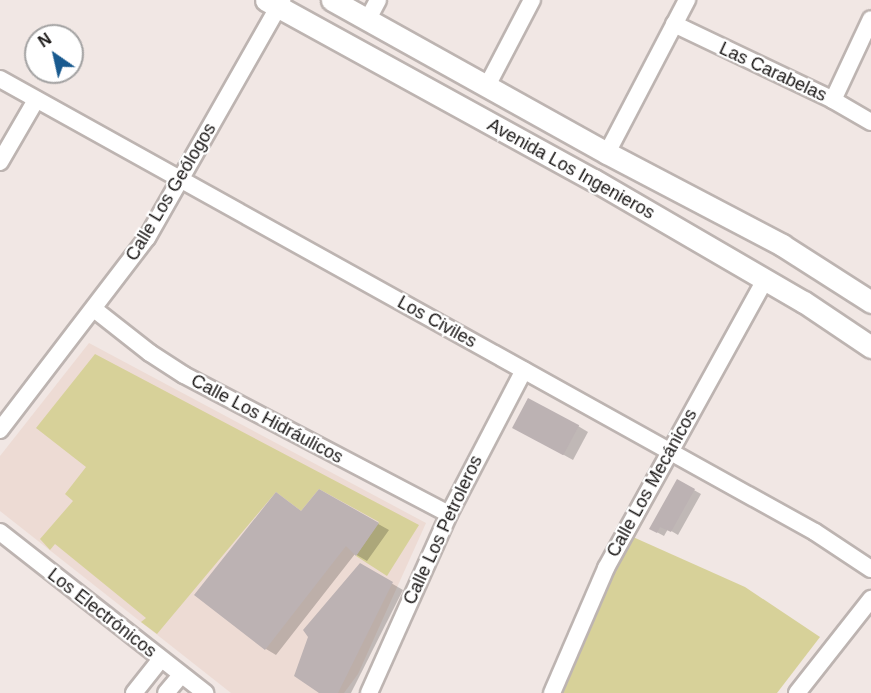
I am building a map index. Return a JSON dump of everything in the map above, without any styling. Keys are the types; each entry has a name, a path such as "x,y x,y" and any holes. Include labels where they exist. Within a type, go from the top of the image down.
{"street":[{"name":"Avenida Los Ingenieros","path":"332,0 607,153 782,245 871,302"},
{"path":"368,20 378,0"},
{"path":"487,86 532,0"},
{"path":"607,153 687,0"},
{"name":"Avenida Los Ingenieros","path":"275,2 594,180 823,314 871,347"},
{"name":"Calle Los Geólogos","path":"0,430 147,238 182,179 275,2"},
{"path":"833,100 871,19"},
{"name":"Las Carabelas","path":"674,24 833,100 871,122"},
{"name":"Los Civiles","path":"0,79 815,532 871,569"},
{"path":"0,162 36,100"},
{"name":"Calle Los Mecánicos","path":"552,693 606,568 765,280"},
{"name":"Calle Los Hidráulicos","path":"94,309 150,353 184,375 449,514"},
{"name":"Calle Los Petroleros","path":"369,693 449,514 524,370"},
{"name":"Los Electrónicos","path":"0,532 205,693"},
{"path":"797,693 871,599"},
{"path":"134,693 161,658"},
{"path":"166,693 181,675"}],"shaded area":[{"path":"89,343 426,523 358,674 344,693 231,693 0,511 0,456"},
{"path":"95,354 419,525 387,576 356,556 379,522 319,489 301,511 276,492 157,634 141,622 146,618 55,544 50,550 40,539 73,501 65,494 86,467 36,428"},
{"path":"633,537 745,587 820,637 777,693 562,693 598,604"}],"building":[{"path":"528,398 579,425 563,455 512,428"},
{"path":"677,479 695,489 671,532 660,527 657,533 649,529"},
{"path":"319,489 379,523 356,556 346,546 265,650 194,595 276,492 301,511"},
{"path":"360,563 393,582 338,693 319,693 294,676 308,637 303,630"}]}
